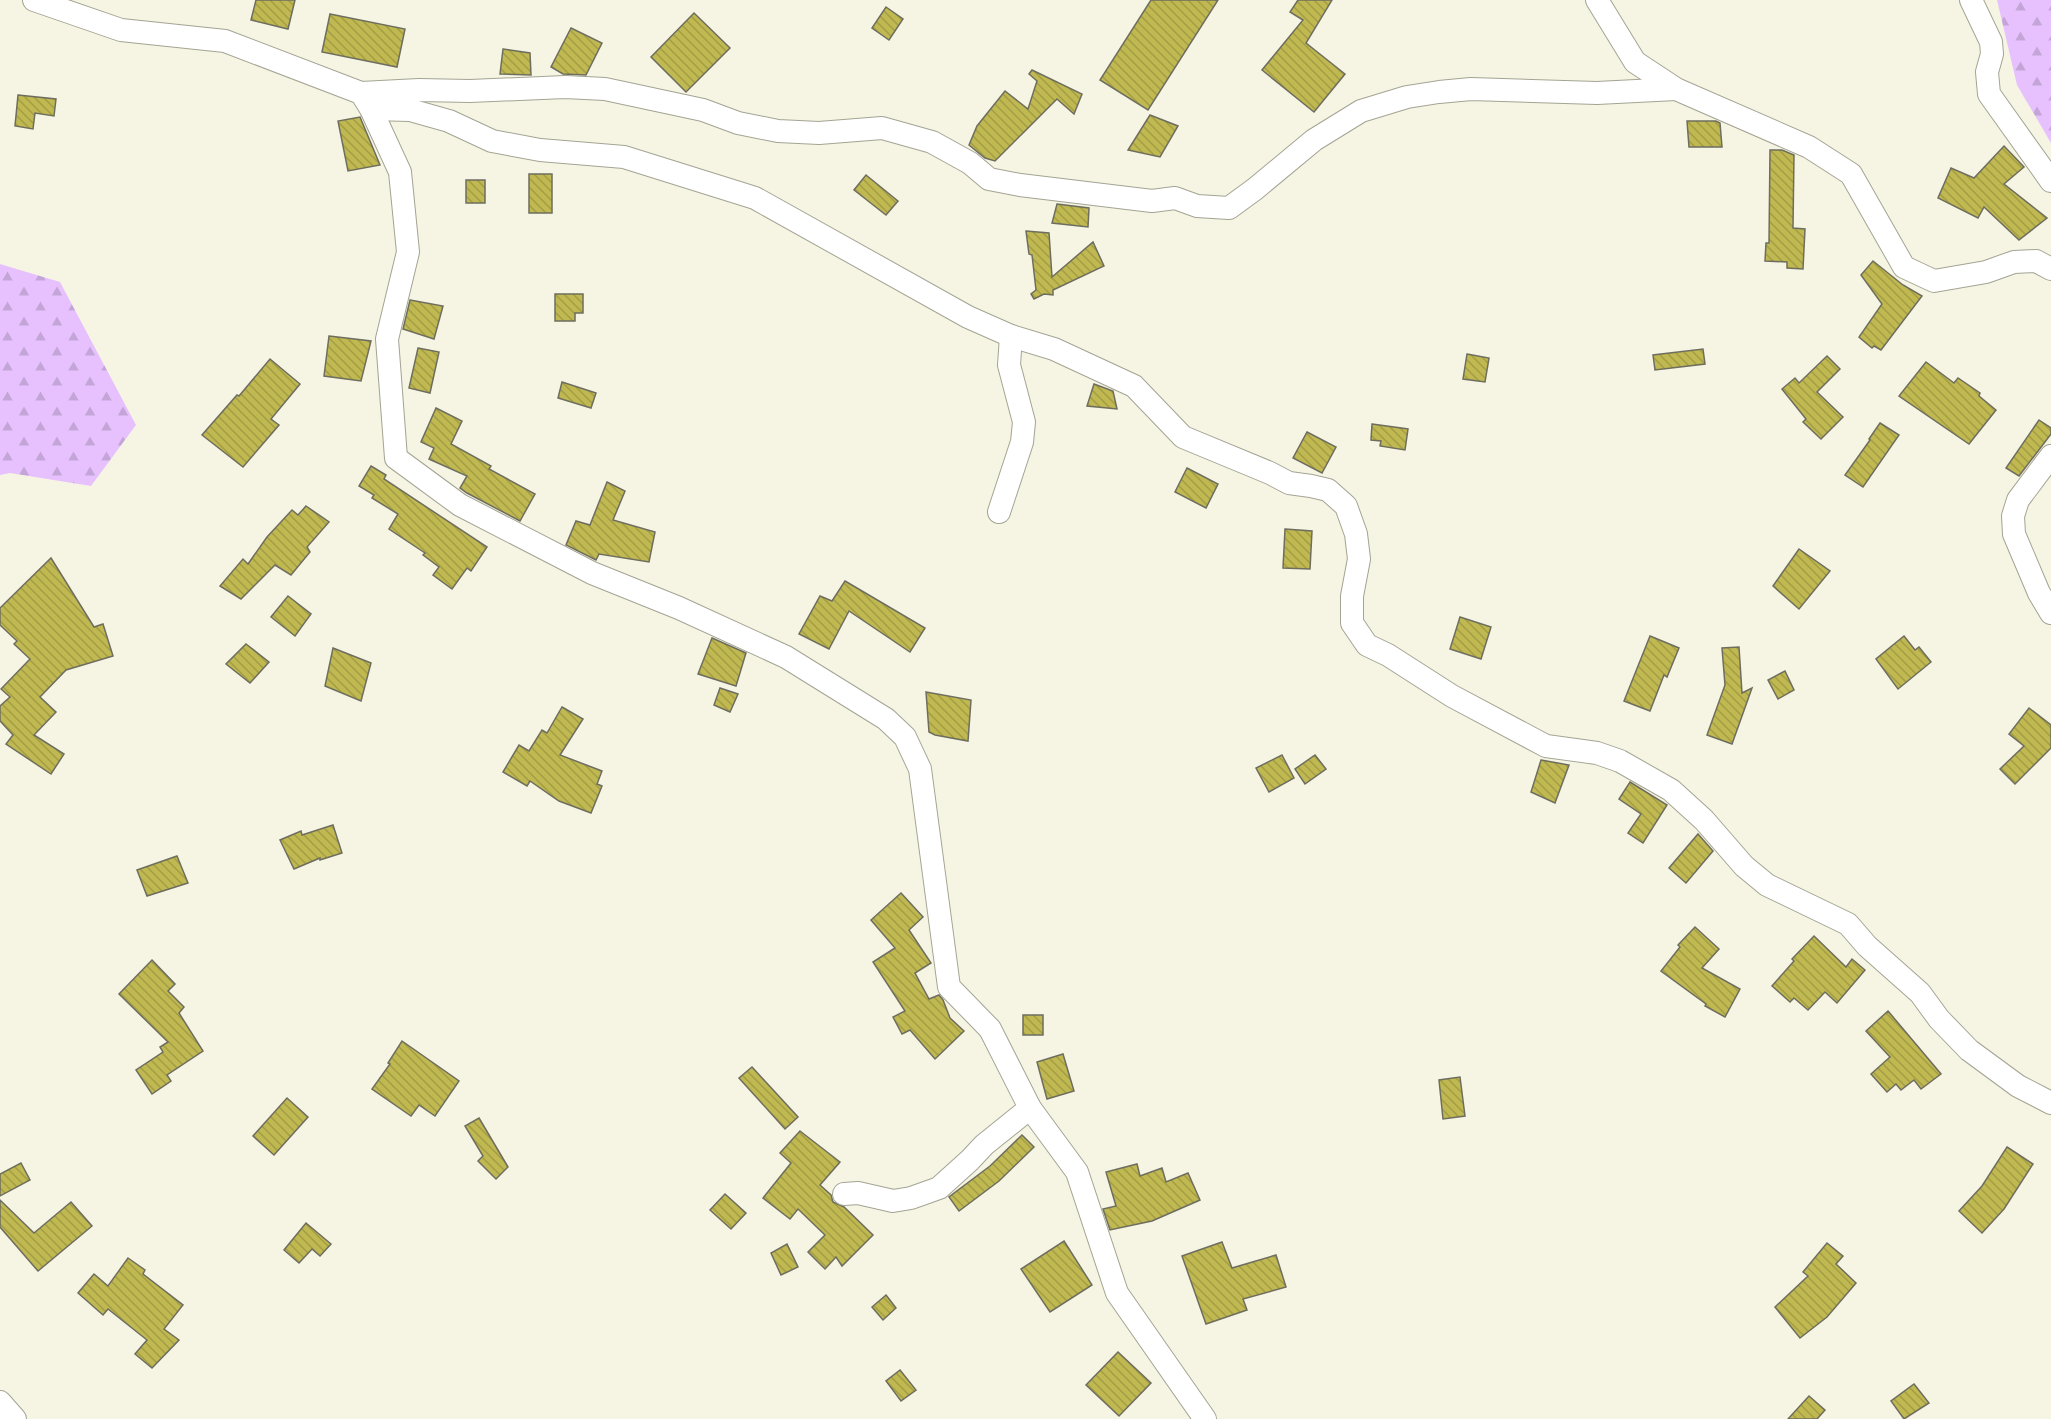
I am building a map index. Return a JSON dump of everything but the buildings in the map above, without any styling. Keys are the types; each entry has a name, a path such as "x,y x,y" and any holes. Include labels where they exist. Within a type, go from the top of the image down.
{"street":[{"path":"34,0 121,30 225,41 366,101 449,120 492,141 540,150 624,157 755,198 969,317 1011,336 1054,349 1134,386 1183,437 1289,483 1328,490 1346,506 1356,534 1359,559 1352,596 1352,623 1367,645 1388,655 1452,696 1546,746 1597,753 1620,761 1671,790 1704,820 1744,866 1767,885 1848,924 1867,946 1920,993 1939,1019 1969,1050 2018,1086 2051,1103"},
{"path":"1597,0 1635,62 1676,89 1809,147 1851,174 1904,267 1934,281 1986,272 2014,262 2036,261 2051,269"},
{"path":"1971,0 1991,42 1992,54 1987,72 1989,94 2051,181"},
{"path":"366,101 419,90 565,87 605,89 703,110 738,123 778,131 819,133 882,128 932,142 970,163 989,179 1020,185 1152,201 1175,198 1197,206 1228,208 1323,134 1360,111 1407,97 1472,89 1597,93 1676,89"},
{"path":"366,101 400,172 408,252 387,339 396,458 460,505 592,573 679,608 786,657 886,719 904,737 920,769 949,987 990,1029 1030,1108 1077,1172 1117,1293 1204,1419"},
{"path":"999,512 1022,442 1024,422 1009,365 1011,336"},
{"path":"2051,456 2018,500 2013,516 2014,534 2039,593 2051,613"},
{"path":"844,1194 858,1193 893,1201 911,1198 939,1188 984,1145 1030,1108"},
{"path":"0,1402 15,1419"}],"green space":[{"path":"1997,0 2051,0 2051,143 2017,85"},
{"path":"0,264 60,282 136,425 91,486 10,473 0,475"}]}
